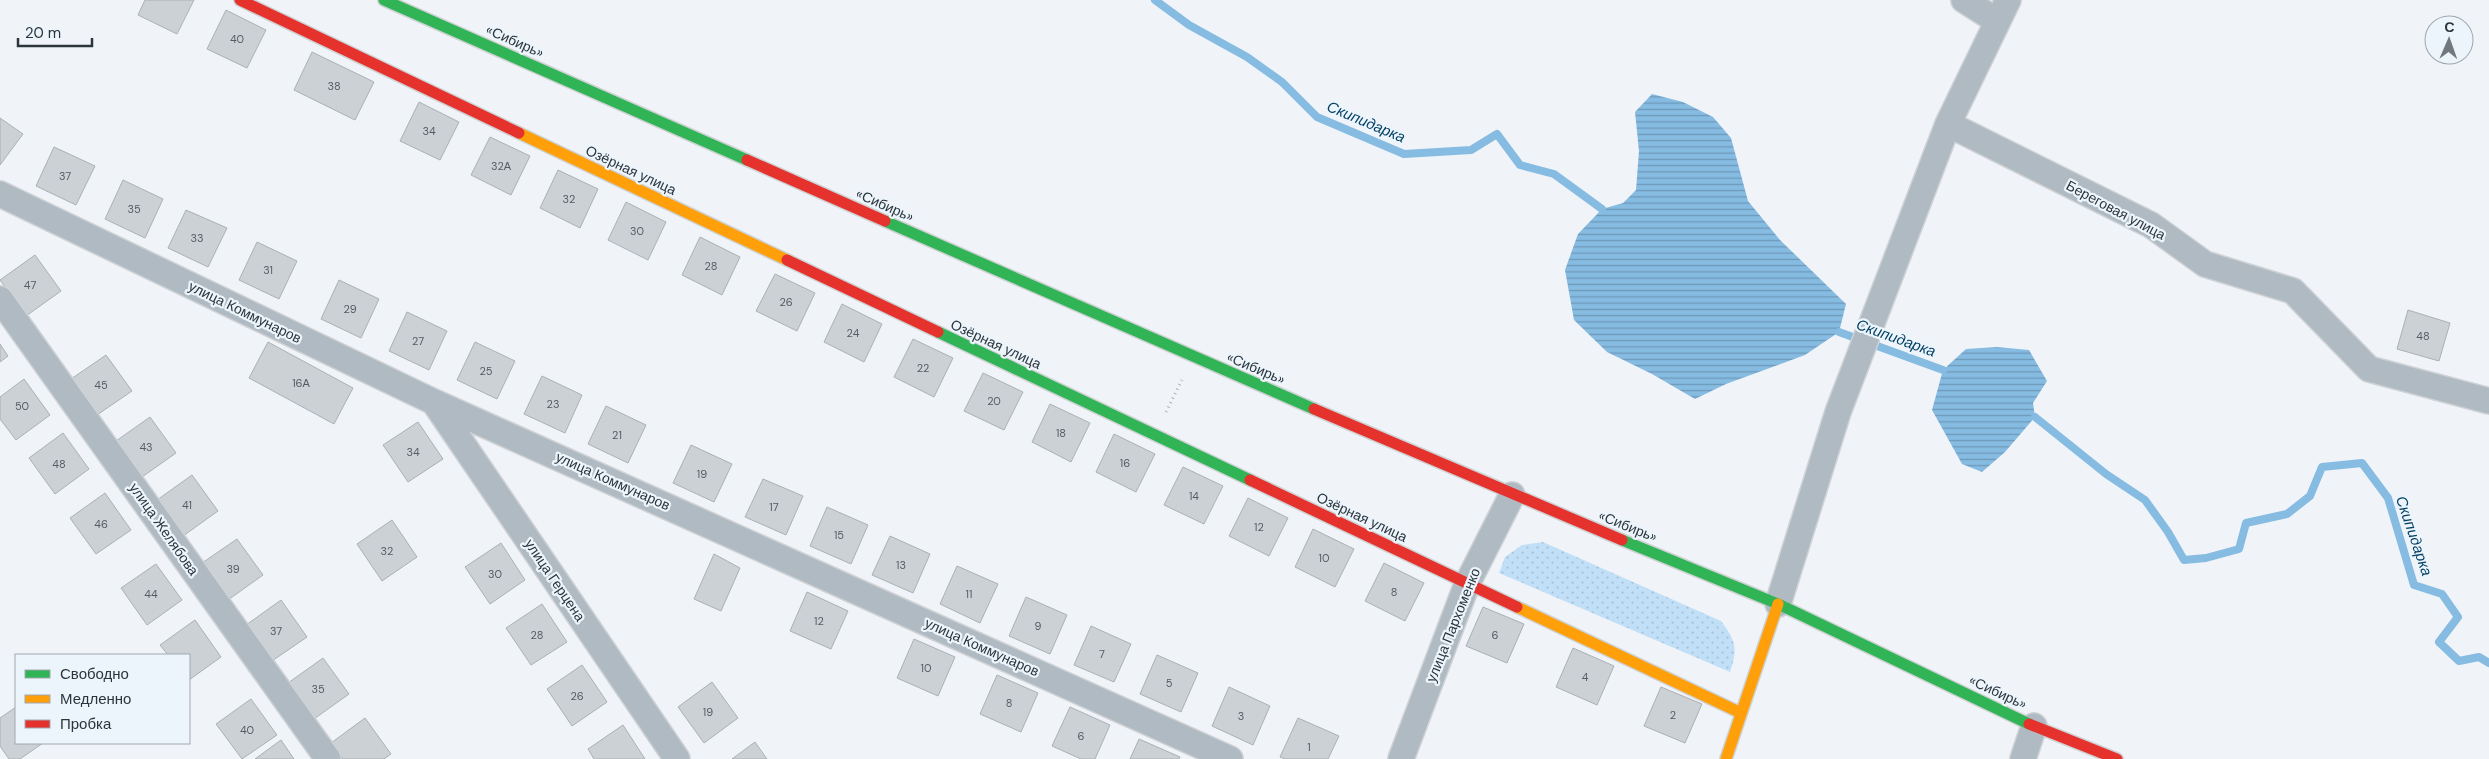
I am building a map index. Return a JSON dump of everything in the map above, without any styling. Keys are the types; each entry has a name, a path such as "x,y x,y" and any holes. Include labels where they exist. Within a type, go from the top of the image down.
{"main road":[{"name":"Озёрная улица","path":"240,0 1741,713"},
{"name":"«Сибирь»","path":"384,0 1193,358 1512,495 1778,604 2034,726 2117,759"},
{"path":"1726,759 1778,604"}],"street":[{"path":"1778,604 1838,412 1948,124 2002,10 1964,0"},
{"name":"Береговая улица","path":"1948,124 2151,225 2205,264 2293,291 2370,369 2489,401"},
{"name":"улица Коммунаров","path":"0,194 434,402 1230,759"},
{"name":"улица Желябова","path":"0,299 328,759"},
{"name":"улица Герцена","path":"434,402 677,759"},
{"name":"улица Пархоменко","path":"1401,759 1467,584 1512,495"},
{"path":"2023,759 2034,726"}],"path":[{"path":"1155,435 1193,358"}],"shaded area":[{"path":"1652,94 1683,102 1713,117 1731,138 1748,201 1780,240 1846,304 1839,332 1805,355 1726,384 1695,399 1652,374 1607,352 1574,320 1565,270 1578,234 1602,209 1623,203 1636,190 1639,151 1635,112"},
{"path":"1997,347 2029,350 2047,381 2033,403 2035,417 2005,452 1982,472 1962,464 1932,410 1943,370 1966,349"},
{"path":"1543,542 1721,621 1730,634 1734,645 1735,651 1730,672 1499,573 1505,557 1522,545"}],"building":[{"path":"145,0 194,0 177,34 138,15"},
{"path":"226,10 266,30 247,68 207,49"},
{"path":"312,52 374,82 355,120 294,90"},
{"path":"419,102 459,122 440,160 400,141"},
{"path":"0,118 23,134 0,165"},
{"path":"490,137 530,156 511,195 471,175"},
{"path":"54,147 95,166 76,205 36,186"},
{"path":"558,170 598,189 580,228 540,208"},
{"path":"123,180 163,199 145,238 105,219"},
{"path":"626,202 666,222 648,260 608,240"},
{"path":"186,210 227,228 208,267 168,248"},
{"path":"700,237 740,257 722,295 682,275"},
{"path":"257,242 297,261 279,299 239,280"},
{"path":"35,255 61,291 26,316 0,280"},
{"path":"775,274 815,293 797,331 756,311"},
{"path":"339,280 379,299 361,338 321,319"},
{"path":"842,304 882,324 864,362 824,342"},
{"path":"2408,310 2450,323 2439,361 2397,349"},
{"path":"407,312 447,331 429,370 389,351"},
{"path":"913,339 953,358 934,397 894,377"},
{"path":"268,342 353,388 334,424 249,378"},
{"path":"475,342 515,361 497,399 457,380"},
{"path":"0,344 8,356 0,362"},
{"path":"106,355 132,391 97,415 71,379"},
{"path":"983,373 1023,392 1004,430 964,411"},
{"path":"542,376 582,395 565,433 524,414"},
{"path":"24,379 50,415 16,440 0,419 0,397"},
{"path":"1050,404 1090,423 1071,462 1032,442"},
{"path":"606,406 646,425 628,463 588,444"},
{"path":"150,417 176,453 142,477 116,441"},
{"path":"418,422 443,459 408,482 383,445"},
{"path":"63,433 89,469 55,494 29,458"},
{"path":"1114,434 1155,454 1136,492 1096,472"},
{"path":"691,445 732,464 714,502 673,483"},
{"path":"1183,467 1223,486 1204,524 1164,505"},
{"path":"192,475 218,511 183,536 157,500"},
{"path":"763,479 803,496 786,535 745,517"},
{"path":"105,493 131,530 96,554 70,518"},
{"path":"1248,498 1288,518 1269,556 1229,536"},
{"path":"827,507 868,525 851,564 810,546"},
{"path":"392,520 417,557 382,581 357,544"},
{"path":"1313,529 1354,549 1335,587 1295,567"},
{"path":"890,536 930,554 913,593 872,575"},
{"path":"237,539 263,575 228,600 202,563"},
{"path":"501,543 525,580 490,604 465,567"},
{"path":"714,554 740,568 721,611 694,599"},
{"path":"1384,563 1424,583 1405,621 1365,601"},
{"path":"156,564 182,600 147,625 121,588"},
{"path":"957,566 998,584 980,623 940,604"},
{"path":"807,592 848,611 831,649 790,631"},
{"path":"1026,597 1067,615 1050,654 1009,636"},
{"path":"281,600 307,637 272,661 246,625"},
{"path":"542,604 567,642 531,665 506,628"},
{"path":"1483,607 1524,624 1507,663 1466,646"},
{"path":"195,620 221,657 190,679 190,654 167,654 160,645"},
{"path":"1091,626 1131,644 1114,682 1074,665"},
{"path":"914,639 955,657 938,696 897,678"},
{"path":"1573,648 1614,666 1597,705 1556,687"},
{"path":"1157,655 1198,673 1181,712 1140,694"},
{"path":"323,658 349,694 314,719 288,683"},
{"path":"582,665 607,702 572,726 547,689"},
{"path":"997,675 1038,693 1021,732 980,714"},
{"path":"712,682 738,718 704,743 678,707"},
{"path":"1229,687 1270,706 1253,745 1212,726"},
{"path":"1661,687 1702,704 1685,743 1644,726"},
{"path":"251,699 277,735 242,759 216,724"},
{"path":"1070,707 1110,725 1095,759 1081,759 1052,746"},
{"path":"15,708 15,744 42,744 20,759 9,759 0,746 0,718"},
{"path":"365,718 391,754 384,759 343,759 331,743"},
{"path":"1298,718 1339,736 1328,759 1285,759 1280,757"},
{"path":"623,725 645,759 594,759 588,749"},
{"path":"1139,739 1180,757 1179,759 1130,759"},
{"path":"281,740 294,759 255,759"},
{"path":"755,742 767,759 732,759"}],"waterway":[{"name":"Скипидарка","path":"1155,0 1189,25 1247,57 1282,82 1317,117 1404,154 1471,150 1497,134 1520,165 1554,174 1602,209"},
{"name":"Скипидарка","path":"1839,332 1943,370"},
{"name":"Скипидарка","path":"2035,417 2106,474 2145,500 2168,532 2184,560 2206,558 2239,549 2246,523 2287,514 2310,496 2322,467 2362,463 2388,498 2414,585 2442,594 2458,617 2439,642 2459,661 2479,657 2489,663"}],"traffic: fast":[{"path":"384,0 747,160"},
{"path":"885,221 1314,409"},
{"path":"938,332 1250,480"},
{"path":"1622,540 1778,604 2029,724"}],"traffic: slow":[{"path":"519,133 787,260"},
{"path":"1726,759 1778,604"},
{"path":"1517,607 1741,713"}],"traffic: jam":[{"path":"240,0 519,133"},
{"path":"747,160 885,221"},
{"path":"787,260 938,332"},
{"path":"1314,409 1622,540"},
{"path":"1250,480 1517,607"},
{"path":"2029,724 2117,759"}]}
